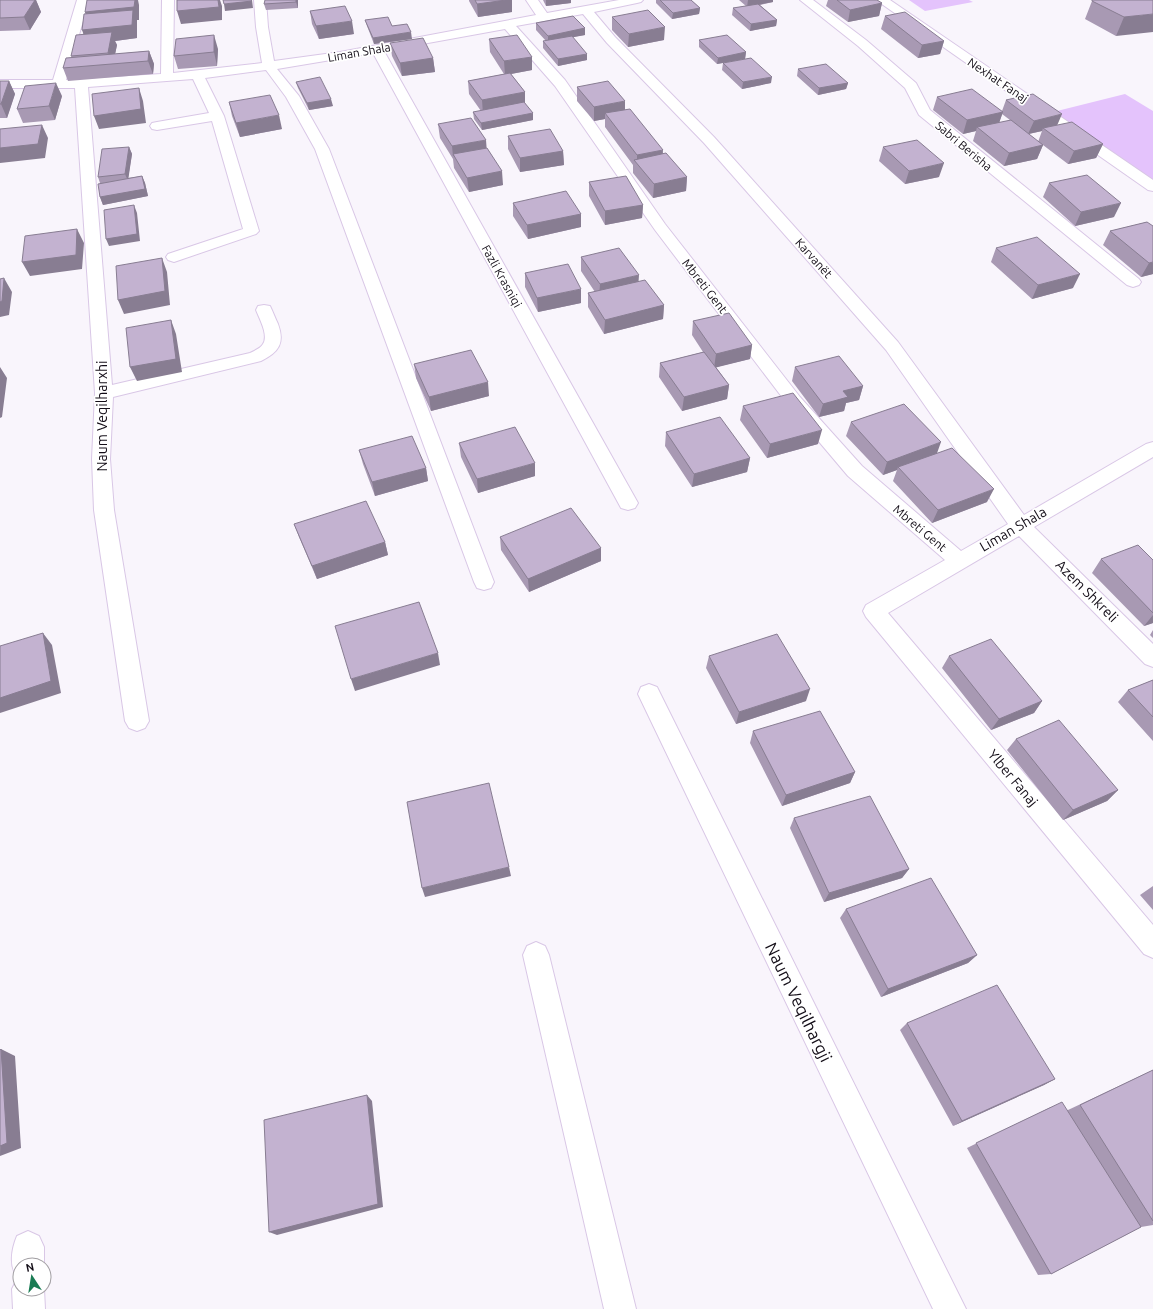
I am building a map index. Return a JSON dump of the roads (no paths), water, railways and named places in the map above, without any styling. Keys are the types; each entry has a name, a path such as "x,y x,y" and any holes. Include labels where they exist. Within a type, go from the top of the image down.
{"street":[{"path":"58,84 83,0"},
{"path":"167,78 168,0"},
{"path":"260,0 262,27 269,66 292,96 322,149 484,582"},
{"path":"532,0 544,18"},
{"name":"Liman Shala","path":"0,84 81,84 167,78 269,66 377,49 637,0"},
{"name":"Sabri Berisha","path":"806,0 862,43 911,86 924,112 1133,282"},
{"name":"Nexhat Fanaj","path":"882,0 1153,187"},
{"name":"Karvanët","path":"586,10 611,40 709,140 892,346 1020,525"},
{"name":"Mbreti Gent","path":"508,25 560,83 660,227 794,401 854,471 959,561"},
{"name":"Fazli Krasniqi","path":"377,49 628,503"},
{"path":"174,257 251,231 217,116 197,75"},
{"name":"Naum Veqilharxhi","path":"81,84 104,393 101,459 104,510 137,721"},
{"path":"157,126 217,116"},
{"path":"104,393 255,357 264,353 274,342 274,336 264,310"},
{"name":"Liman Shala","path":"874,611 1153,448"},
{"name":"Azem Shkreli","path":"1020,525 1153,658"},
{"name":"Ylber Fanaj","path":"874,611 1153,945"},
{"name":"Naum Veqilhargji","path":"649,694 950,1309"},
{"path":"536,955 620,1309"},
{"path":"28,1297 29,1309"}]}
